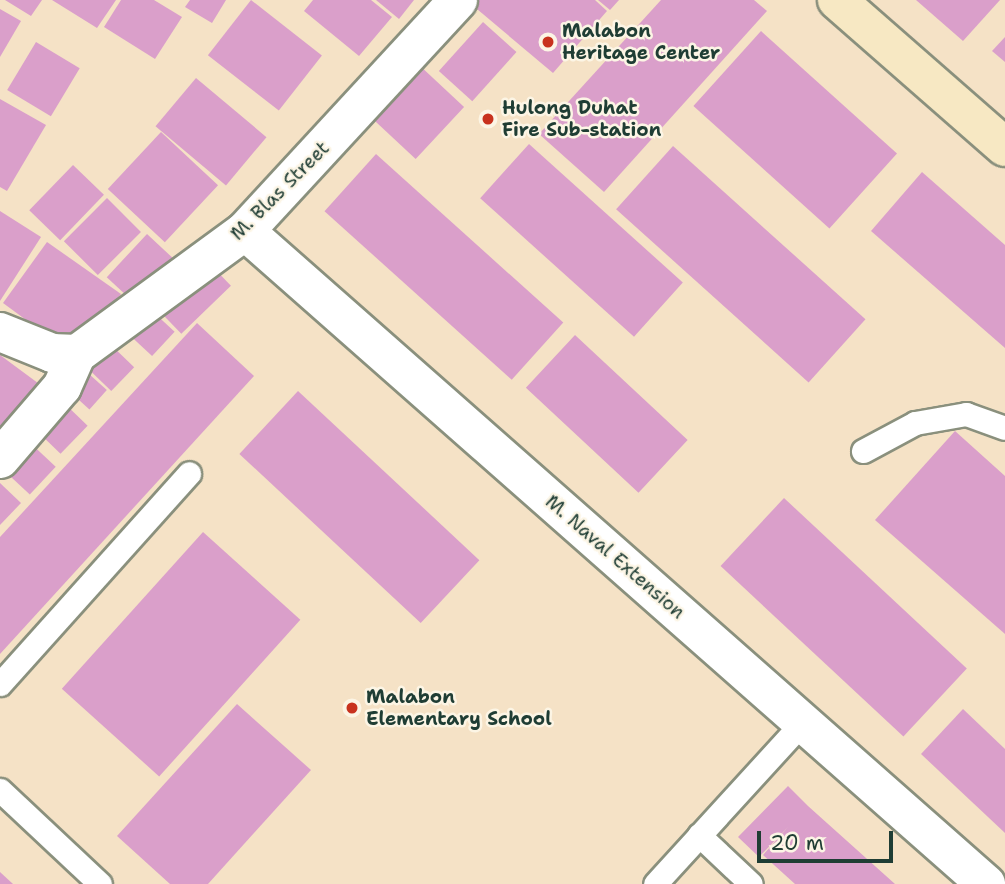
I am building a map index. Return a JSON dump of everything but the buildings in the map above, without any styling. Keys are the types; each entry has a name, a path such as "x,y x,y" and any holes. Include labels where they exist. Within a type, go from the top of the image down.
{"main road":[{"path":"837,0 1005,148"}],"street":[{"name":"M. Blas Street","path":"77,354 245,231 458,0"},
{"name":"M. Naval Extension","path":"245,231 986,884"},
{"path":"0,332 52,354 77,354 62,387 0,459"}],"lane":[{"path":"863,451 915,423 966,414 1005,428"},
{"path":"0,684 189,473"},
{"path":"655,884 802,723"},
{"path":"0,790 100,884"},
{"path":"699,835 751,884"}],"place":[{"name":"Malabon Heritage Center","path":"548,42"},
{"name":"Hulong Duhat Fire Sub-station","path":"488,119"},
{"name":"Malabon Elementary School","path":"352,708"}]}
